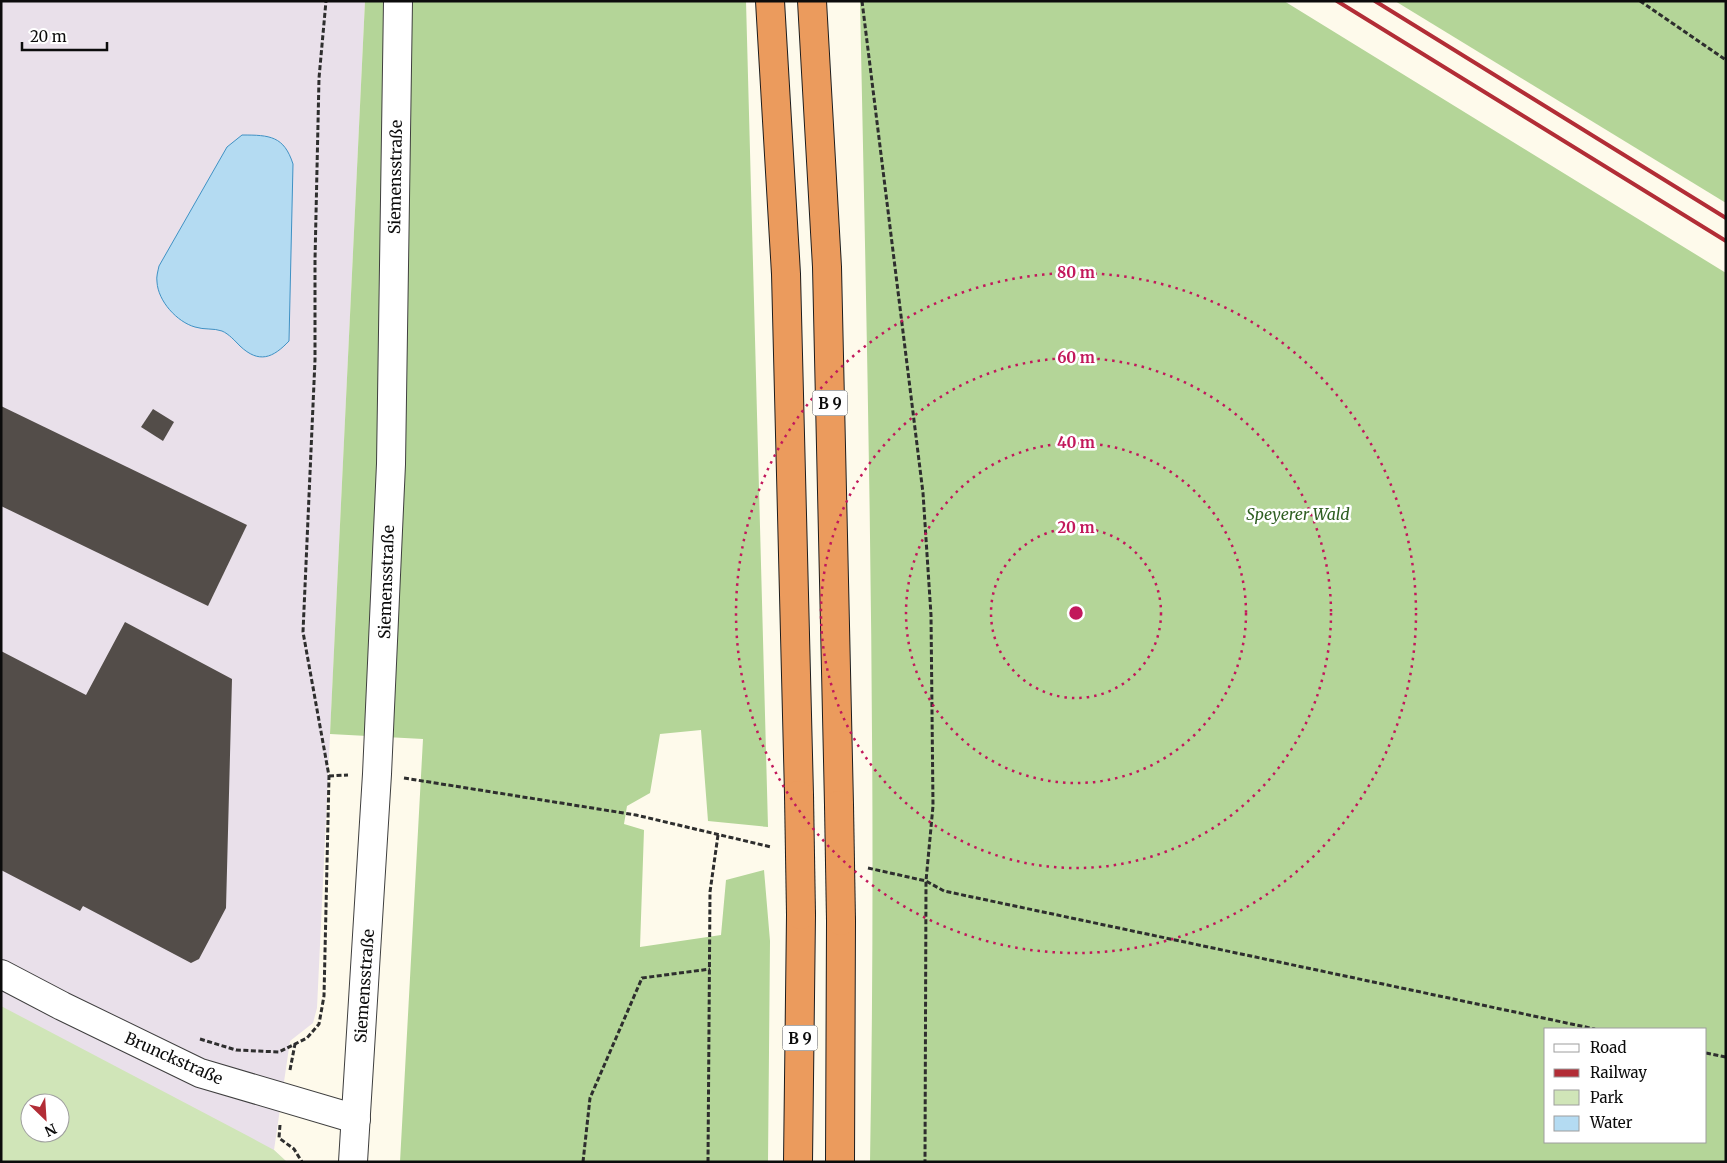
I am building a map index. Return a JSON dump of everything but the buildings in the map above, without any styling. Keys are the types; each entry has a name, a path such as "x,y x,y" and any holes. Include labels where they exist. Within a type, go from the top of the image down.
{"highway":[{"name":"B 9","path":"770,1 786,274 802,915 798,1162"},
{"name":"B 9","path":"812,1 827,267 841,921 840,1162"}],"street":[{"name":"Siemensstraße","path":"353,1162 377,774 391,464 398,1"},
{"name":"Brunckstraße","path":"1,974 200,1073 356,1119"}],"path":[{"path":"294,1044 307,1038 319,1024 324,996 329,776 303,632 315,360 315,251 319,78 326,1"},
{"path":"862,1 923,493 931,615 934,806 926,881 925,1162"},
{"path":"1640,1 1726,60"},
{"path":"377,774 636,815 718,835 710,892 708,1162"},
{"path":"895,874 926,881 944,891 1590,1028"},
{"path":"583,1162 590,1098 642,978 710,969"},
{"path":"1707,1053 1726,1057"}],"shaded area":[{"path":"1,1 365,1 317,1008 313,1023 290,1041 274,1150 287,1162 1,1162"}],"green space":[{"path":"365,1 746,1 768,827 708,821 701,730 660,734 650,793 627,806 624,824 644,830 640,947 721,935 726,880 764,870 770,941 768,1162 400,1162 423,739 330,734"},
{"name":"Speyerer Wald","path":"860,1 1284,1 1726,273 1726,1162 870,1162 873,872 869,436"},
{"path":"1395,1 1726,1 1726,203"},
{"path":"1,1006 274,1150 287,1162 1,1162"}],"water":[{"path":"242,135 275,139 285,148 293,164 289,341 266,357 260,357 247,352 222,331 198,328 182,321 175,316 165,303 158,289 157,280 159,266 227,147"}],"railway":[{"path":"1337,1 1726,241"},
{"path":"1375,1 1726,218"}]}
